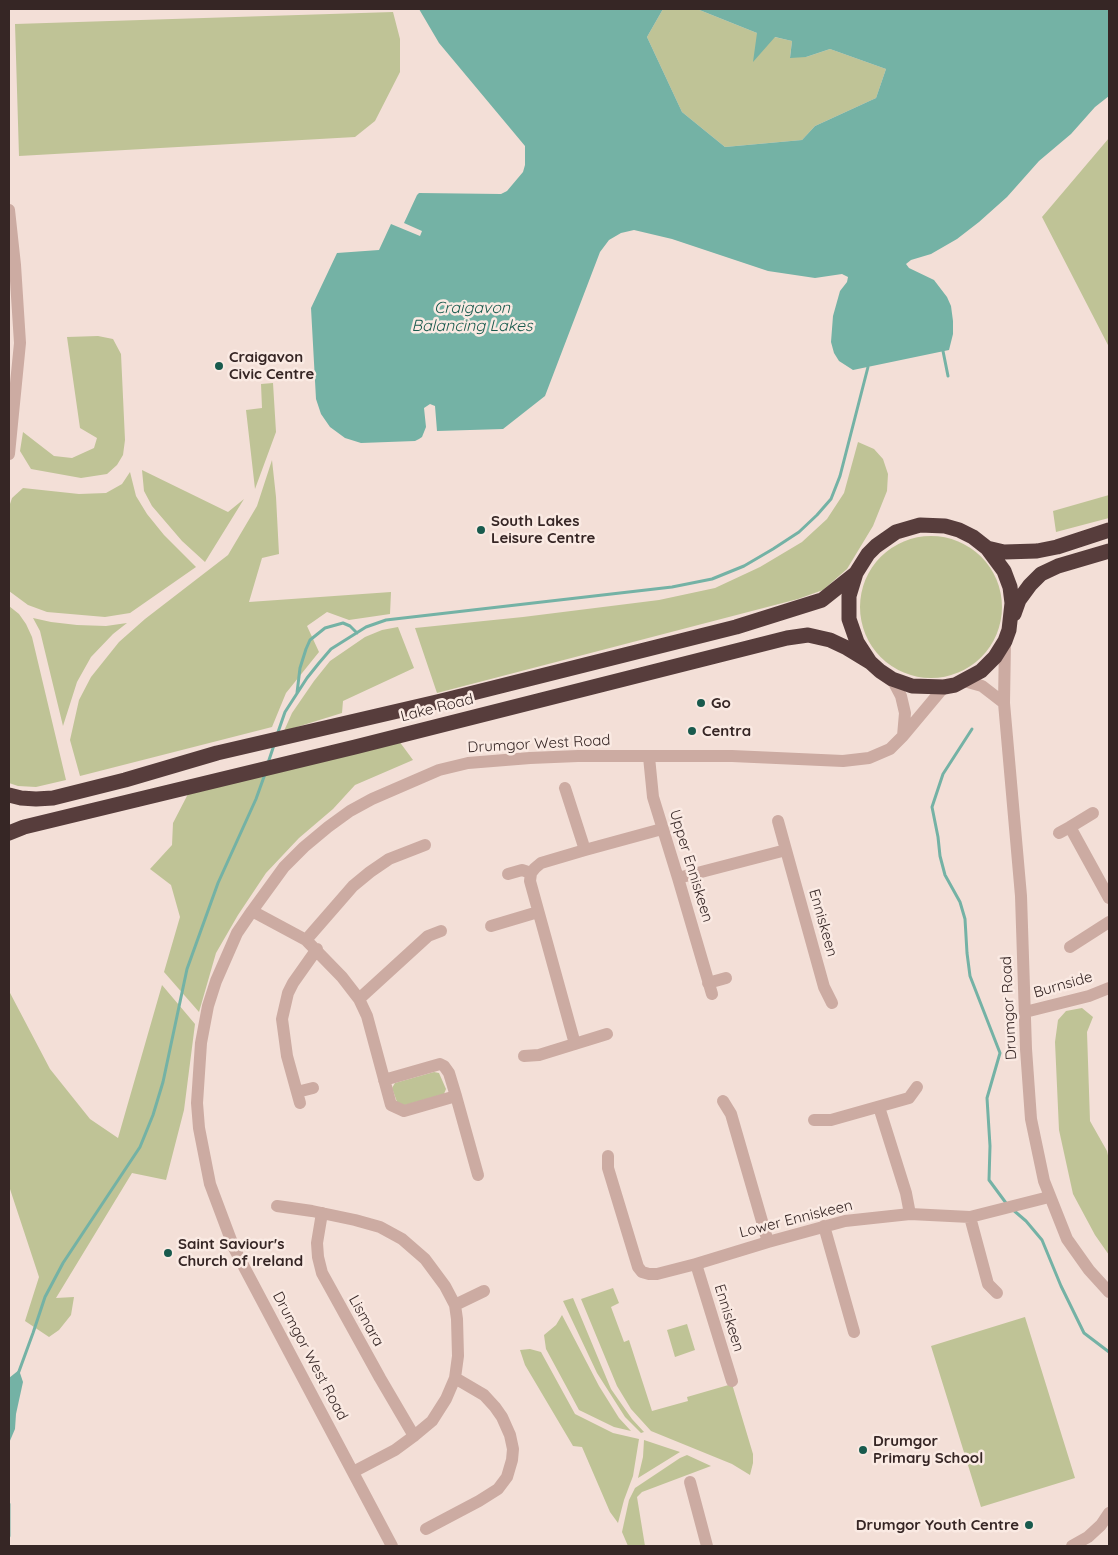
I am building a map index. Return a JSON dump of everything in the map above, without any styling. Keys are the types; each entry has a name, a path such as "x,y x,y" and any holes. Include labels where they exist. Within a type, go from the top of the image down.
{"highway":[{"path":"1012,619 1010,587 1004,572 987,548 973,537 945,526 920,525 896,532 876,546 868,554 856,573 849,596 850,620 857,642 870,662 892,679 912,686 944,687 964,681 981,671 995,657 1005,641 1019,600 1041,574 1058,566 1109,551"},
{"path":"987,548 1004,552 1036,551 1057,547 1109,530"},
{"name":"Lake Road","path":"9,795 36,800 53,798 268,741 441,701 736,627 822,600 856,573"},
{"name":"Lake Road","path":"9,833 24,827 274,767 787,638 808,636 830,640 870,662"}],"street":[{"path":"9,210 20,343 9,454"},
{"name":"Drumgor Road","path":"1005,641 1004,703 1021,896 1031,1119 1037,1154 1049,1197 1067,1239 1089,1270 1109,1292"},
{"path":"892,679 901,696 905,713 903,736"},
{"path":"964,681 982,686 1004,703"},
{"name":"Drumgor West Road","path":"392,1546 234,1248 210,1184 204,1158 197,1103 201,1043 208,1006 227,955 252,911 284,867 328,827 350,811 372,799 439,770 468,763 549,757 732,756 858,760 890,749 944,687"},
{"name":"Upper Enniskeen","path":"649,757 653,797 710,988 726,978"},
{"path":"566,788 585,850"},
{"path":"1093,813 1064,830 1109,898"},
{"name":"Enniskeen","path":"778,821 824,987 832,1003"},
{"path":"575,1044 530,881 531,873 541,864 662,829"},
{"path":"306,940 353,886 370,872 389,859 425,846"},
{"path":"678,878 786,850"},
{"path":"508,874 522,870 531,873"},
{"path":"252,911 306,940 342,977 359,1000 367,1016 391,1106 404,1111 456,1096"},
{"path":"491,926 538,912"},
{"path":"1070,947 1109,922"},
{"path":"359,1000 428,936 441,932"},
{"path":"313,1088 298,1097 287,1056 282,1019 288,993 293,983 317,950"},
{"name":"Burnside","path":"1025,1012 1089,996 1109,988"},
{"path":"524,1056 538,1055 607,1034"},
{"path":"384,1080 440,1064 444,1066 450,1073 478,1175"},
{"path":"814,1120 831,1120 909,1098 917,1087"},
{"path":"723,1101 730,1114 768,1242"},
{"path":"878,1107 906,1193 910,1214"},
{"name":"Lower Enniskeen","path":"608,1156 608,1168 638,1267 638,1275 657,1274 696,1264 824,1226 862,1219 910,1214 970,1217 1000,1211 1049,1197"},
{"path":"277,1206 356,1220 380,1228 402,1239 425,1259 445,1286 455,1305 458,1356 455,1378 438,1413 432,1421 395,1450 353,1472"},
{"name":"Lismara","path":"322,1213 317,1243 322,1272 414,1436"},
{"path":"970,1217 988,1284 996,1293"},
{"path":"824,1226 856,1323"},
{"name":"Enniskeen","path":"696,1264 732,1381"},
{"path":"455,1305 484,1291"},
{"path":"426,1529 498,1489 507,1477 512,1460 513,1449 510,1435 502,1417 484,1395 455,1378"},
{"path":"690,1482 707,1546"},
{"path":"1072,1546 1088,1537 1101,1525 1109,1513"}],"green space":[{"path":"663,9 697,9 757,33 792,41 790,57 806,57 830,49 886,69 876,98 815,126 802,140 725,147 682,112 647,37"},
{"path":"393,12 400,39 400,72 375,121 355,137 19,156 15,24"},
{"path":"1109,138 1109,347 1042,217"},
{"path":"98,336 113,339 121,354 125,440 123,455 117,465 107,474 81,478 31,469 20,451 23,432 54,456 72,458 94,448 97,438 80,428 67,337"},
{"path":"273,383 276,432 255,489 246,410 262,408 261,384"},
{"path":"858,442 874,449 883,459 888,474 887,491 873,526 847,569 823,590 798,599 437,693 415,628 659,600 715,588 760,567 802,542 827,519 844,493"},
{"path":"272,460 279,554 262,558 249,602 391,592 390,614 349,620 327,612 307,626 319,652 286,693 272,727 80,776 70,740 79,700 91,677 119,642 145,619 228,555 257,506"},
{"path":"142,470 228,512 244,499 205,562 182,541 152,506 144,491"},
{"path":"130,472 136,496 147,514 164,535 196,567 130,613 105,617 47,612 28,605 9,591 9,507 12,498 23,488 79,494 106,493 122,484"},
{"path":"1109,495 1109,518 1056,532 1053,511"},
{"path":"931,536 945,537 958,541 971,548 981,557 990,567 997,580 1001,593 1001,621 997,634 990,647 981,657 971,666 958,673 945,677 931,678 917,677 904,673 891,666 881,657 872,647 865,634 861,621 860,607 861,593 865,580 872,567 881,557 891,548 904,541 917,537"},
{"path":"9,606 19,614 32,637 66,780 36,787 18,786 9,783"},
{"path":"33,618 77,625 106,626 127,623 113,634 91,657 77,682 63,726 40,631"},
{"path":"398,627 414,668 343,701 342,713 284,731 292,713 330,661 365,637 382,630"},
{"path":"399,741 413,760 355,785 333,809 299,838 266,873 216,953 199,1012 164,972 180,917 171,885 150,869 172,845 173,823 188,794"},
{"path":"162,985 195,1024 184,1110 166,1180 132,1173 56,1298 74,1297 71,1315 59,1330 49,1337 25,1321 39,1277 9,1186 9,991 50,1069 90,1119 118,1138"},
{"path":"1082,1008 1093,1017 1087,1032 1090,1121 1107,1151 1109,1160 1109,1255 1095,1235 1073,1194 1059,1130 1055,1042 1058,1020 1066,1011"},
{"path":"434,1072 439,1073 446,1089 444,1094 402,1106 397,1102 392,1088 395,1083"},
{"path":"613,1288 619,1303 611,1307 624,1342 629,1340 652,1411 688,1401 687,1397 732,1384 753,1454 750,1475 732,1464 651,1431 631,1409 617,1386 581,1299"},
{"path":"573,1298 611,1389 632,1419 644,1432 641,1433 625,1417 597,1373 563,1301"},
{"path":"562,1315 599,1386 619,1418 631,1431 614,1427 579,1410 546,1349 544,1335 556,1325"},
{"path":"1025,1317 1075,1478 981,1507 931,1346"},
{"path":"687,1324 695,1350 675,1357 667,1330"},
{"path":"530,1349 541,1352 575,1414 613,1433 639,1439 633,1476 618,1523 610,1512 582,1447 573,1446 525,1365 520,1350"},
{"path":"644,1440 680,1452 638,1478 643,1457"},
{"path":"687,1455 711,1466 642,1492 637,1497 645,1546 628,1546 622,1532 629,1500 635,1488"}],"water":[{"name":"Craigavon Balancing Lakes","path":"419,9 663,9 647,37 682,112 725,147 802,140 815,126 876,98 886,69 830,49 806,57 790,58 792,41 775,37 753,62 757,33 697,9 1109,9 1109,96 1095,107 1071,134 1039,161 1007,197 979,222 957,239 931,254 911,260 906,264 909,268 934,280 947,297 951,306 953,321 953,334 949,350 853,370 839,361 834,353 831,342 833,316 840,291 847,282 848,277 842,274 815,278 768,271 672,239 634,230 621,233 609,240 600,252 545,396 503,429 437,431 435,406 430,404 424,408 426,427 422,437 419,439 415,441 361,443 345,438 330,427 321,414 316,399 311,308 337,253 379,250 391,224 420,236 422,231 404,223 419,193 501,194 507,191 523,172 525,165 525,146 439,43"},
{"path":"19,1370 23,1382 16,1414 15,1429 9,1443 9,1378"}],"waterway":[{"path":"943,351 948,376"},
{"path":"277,735 285,712 319,663 331,649 366,627 386,620 672,587 712,579 744,566 773,549 799,532 831,499 840,476 868,367"},
{"path":"297,693 300,668 310,640 325,628 343,623 350,626 357,633"},
{"path":"972,729 943,774 932,807 945,875 960,902 965,919 970,976 1000,1053 987,1098 990,1146 989,1180 1006,1203"},
{"path":"268,763 274,745"},
{"path":"18,1374 45,1297 63,1263 140,1147 153,1115 163,1082 187,969 218,883 256,799 265,774"},
{"path":"1012,1209 1026,1221 1042,1240 1061,1286 1084,1333 1109,1352"},
{"path":"9,1504 9,1536"}],"place":[{"name":"Craigavon Civic Centre","path":"219,366"},
{"name":"South Lakes Leisure Centre","path":"481,530"},
{"name":"Go","path":"701,703"},
{"name":"Centra","path":"692,731"},
{"name":"Saint Saviour's Church of Ireland","path":"168,1253"},
{"name":"Drumgor Primary School","path":"863,1450"},
{"name":"Drumgor Youth Centre","path":"1029,1525"}]}
